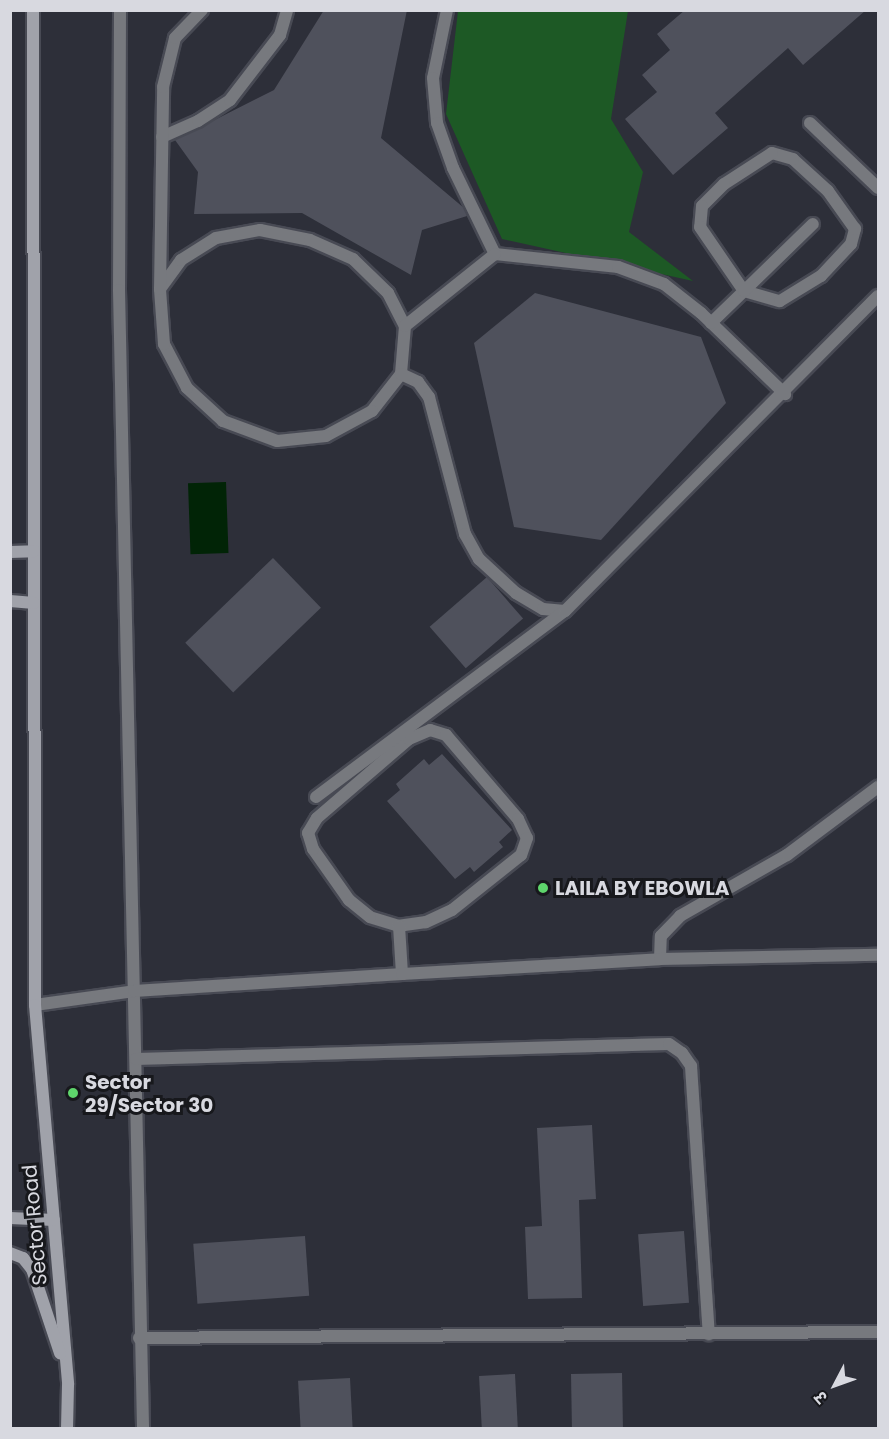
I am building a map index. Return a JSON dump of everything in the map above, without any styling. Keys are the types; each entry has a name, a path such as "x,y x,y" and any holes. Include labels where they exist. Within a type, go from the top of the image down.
{"main road":[{"name":"Sector Road","path":"33,10 35,1005 68,1385 67,1428"},
{"path":"10,552 34,551"},
{"path":"10,601 34,603"},
{"path":"10,1218 54,1220"},
{"path":"10,1253 23,1258 32,1269 68,1385"}],"street":[{"path":"120,10 119,290 136,1059 139,1338 143,1428"},
{"path":"160,289 181,260 216,238 260,230 310,240 353,259 388,293 405,326 401,374 372,411 326,436 277,441 223,421 187,388 164,344 160,289 163,87 176,38 202,10"},
{"path":"162,137 198,121 230,100 280,36 287,10"},
{"path":"447,10 433,78 437,123 453,168 495,254"},
{"path":"810,123 879,188"},
{"path":"772,153 793,159 828,191 855,230 851,244 821,276 780,301 744,291 700,227 702,207 724,184 772,153"},
{"path":"711,323 813,224"},
{"path":"405,326 495,254 618,267 664,284 711,323 785,393"},
{"path":"316,797 565,611 785,393 879,296"},
{"path":"401,374 418,382 429,397 465,534 478,559 516,593 543,609 565,611"},
{"path":"430,730 446,735 518,819 527,838 522,855 452,910 426,922 399,926 370,918 349,900 313,849 308,833 317,818 409,739 430,730"},
{"path":"660,959 661,936 680,916 787,855 879,787"},
{"path":"399,926 402,974"},
{"path":"35,1005 134,991 402,974 660,959 879,955"},
{"path":"136,1059 669,1044 691,1066 709,1334"},
{"path":"139,1338 879,1332"}],"shaded area":[{"path":"458,11 628,11 611,119 643,172 629,232 693,281 502,239 446,114"},
{"path":"226,482 228,553 191,554 188,483"}],"building":[{"path":"324,10 407,10 381,138 464,208 467,216 422,230 411,275 302,213 194,214 198,172 175,140 274,90"},
{"path":"685,10 866,10 803,65 788,48 715,113 728,128 673,175 625,119 657,92 642,75 670,50 657,34"},
{"path":"535,293 701,337 726,403 601,540 514,527 474,343"},
{"path":"273,558 321,608 233,692 185,643"},
{"path":"487,577 523,619 466,668 430,627"},
{"path":"442,754 512,830 499,842 503,847 474,872 470,867 455,879 387,801 400,790 396,784 424,759 429,765"},
{"path":"592,1125 596,1199 579,1200 582,1298 528,1299 525,1227 542,1226 537,1128"},
{"path":"684,1231 689,1303 643,1306 638,1234"},
{"path":"305,1236 309,1296 197,1304 193,1244"},
{"path":"622,1373 623,1428 572,1428 571,1374"},
{"path":"515,1374 518,1428 482,1428 479,1376"},
{"path":"350,1378 353,1428 301,1428 298,1381"}],"place":[{"name":"LAILA BY EBOWLA","path":"543,888"},
{"name":"Sector 29/Sector 30","path":"73,1093"}]}
